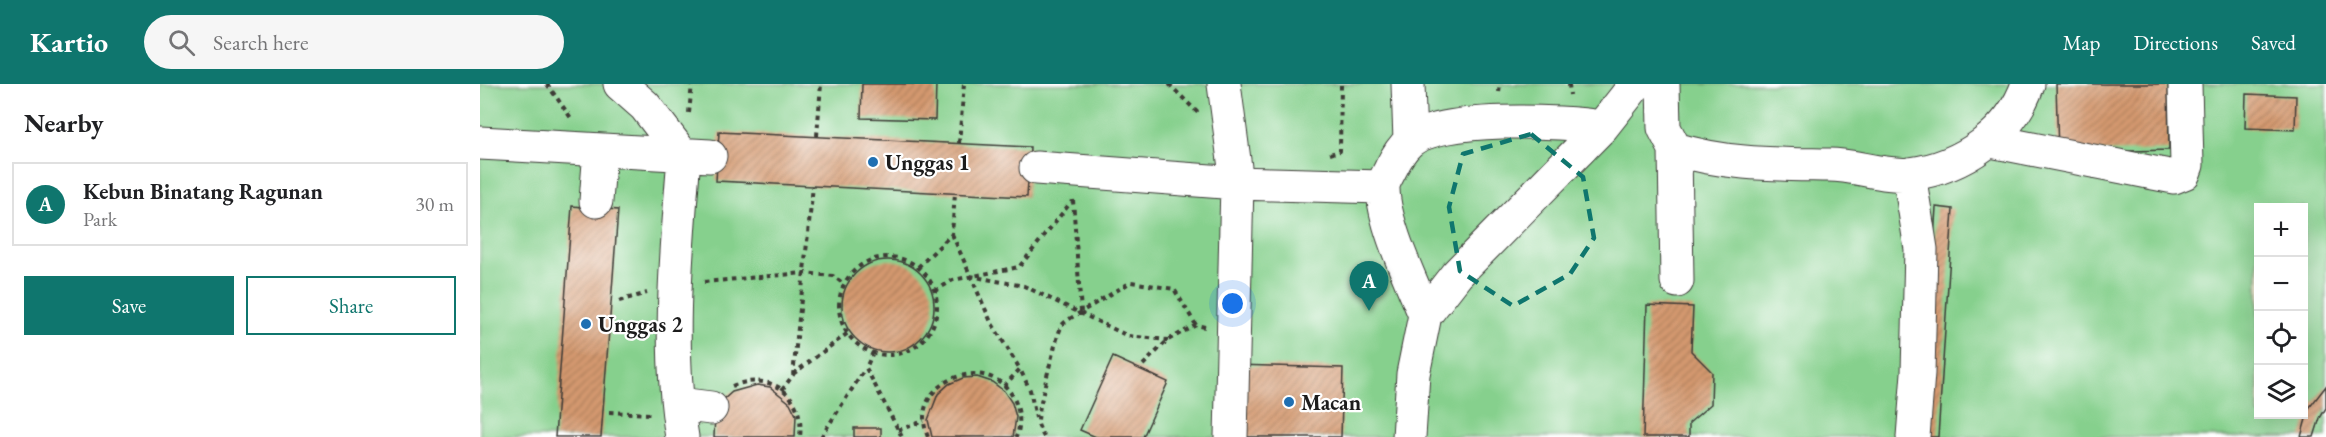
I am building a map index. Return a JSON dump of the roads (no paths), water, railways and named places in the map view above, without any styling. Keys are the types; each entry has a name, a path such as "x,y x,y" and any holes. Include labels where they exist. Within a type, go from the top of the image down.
{"lane":[{"path":"620,84 697,156"},
{"path":"1224,84 1237,183 1231,437"},
{"path":"1408,84 1410,141"},
{"path":"1409,437 1413,374 1425,315 1457,274 1602,127 1636,84"},
{"path":"1663,84 1665,128 1675,149 1677,281"},
{"path":"1675,149 1702,157 1749,165 1833,165 1910,174 1951,164 1991,141 2023,99 2028,84"},
{"path":"1991,141 2174,177 2184,173 2187,165 2185,84"},
{"path":"1425,315 1388,217 1382,187 1393,163 1410,141 1438,128 1498,123 1565,122 1602,127"},
{"path":"480,143 697,156"},
{"path":"596,201 600,150"},
{"path":"690,419 675,285 697,156"},
{"path":"1036,168 1075,185 1237,183 1382,187"},
{"path":"1910,174 1921,249 1918,373 1913,437"}],"place":[{"name":"Unggas 1","path":"873,162"},
{"name":"Kebun Binatang Ragunan","path":"1369,311"},
{"name":"Unggas 2","path":"586,324"},
{"name":"Macan","path":"1289,402"}]}
